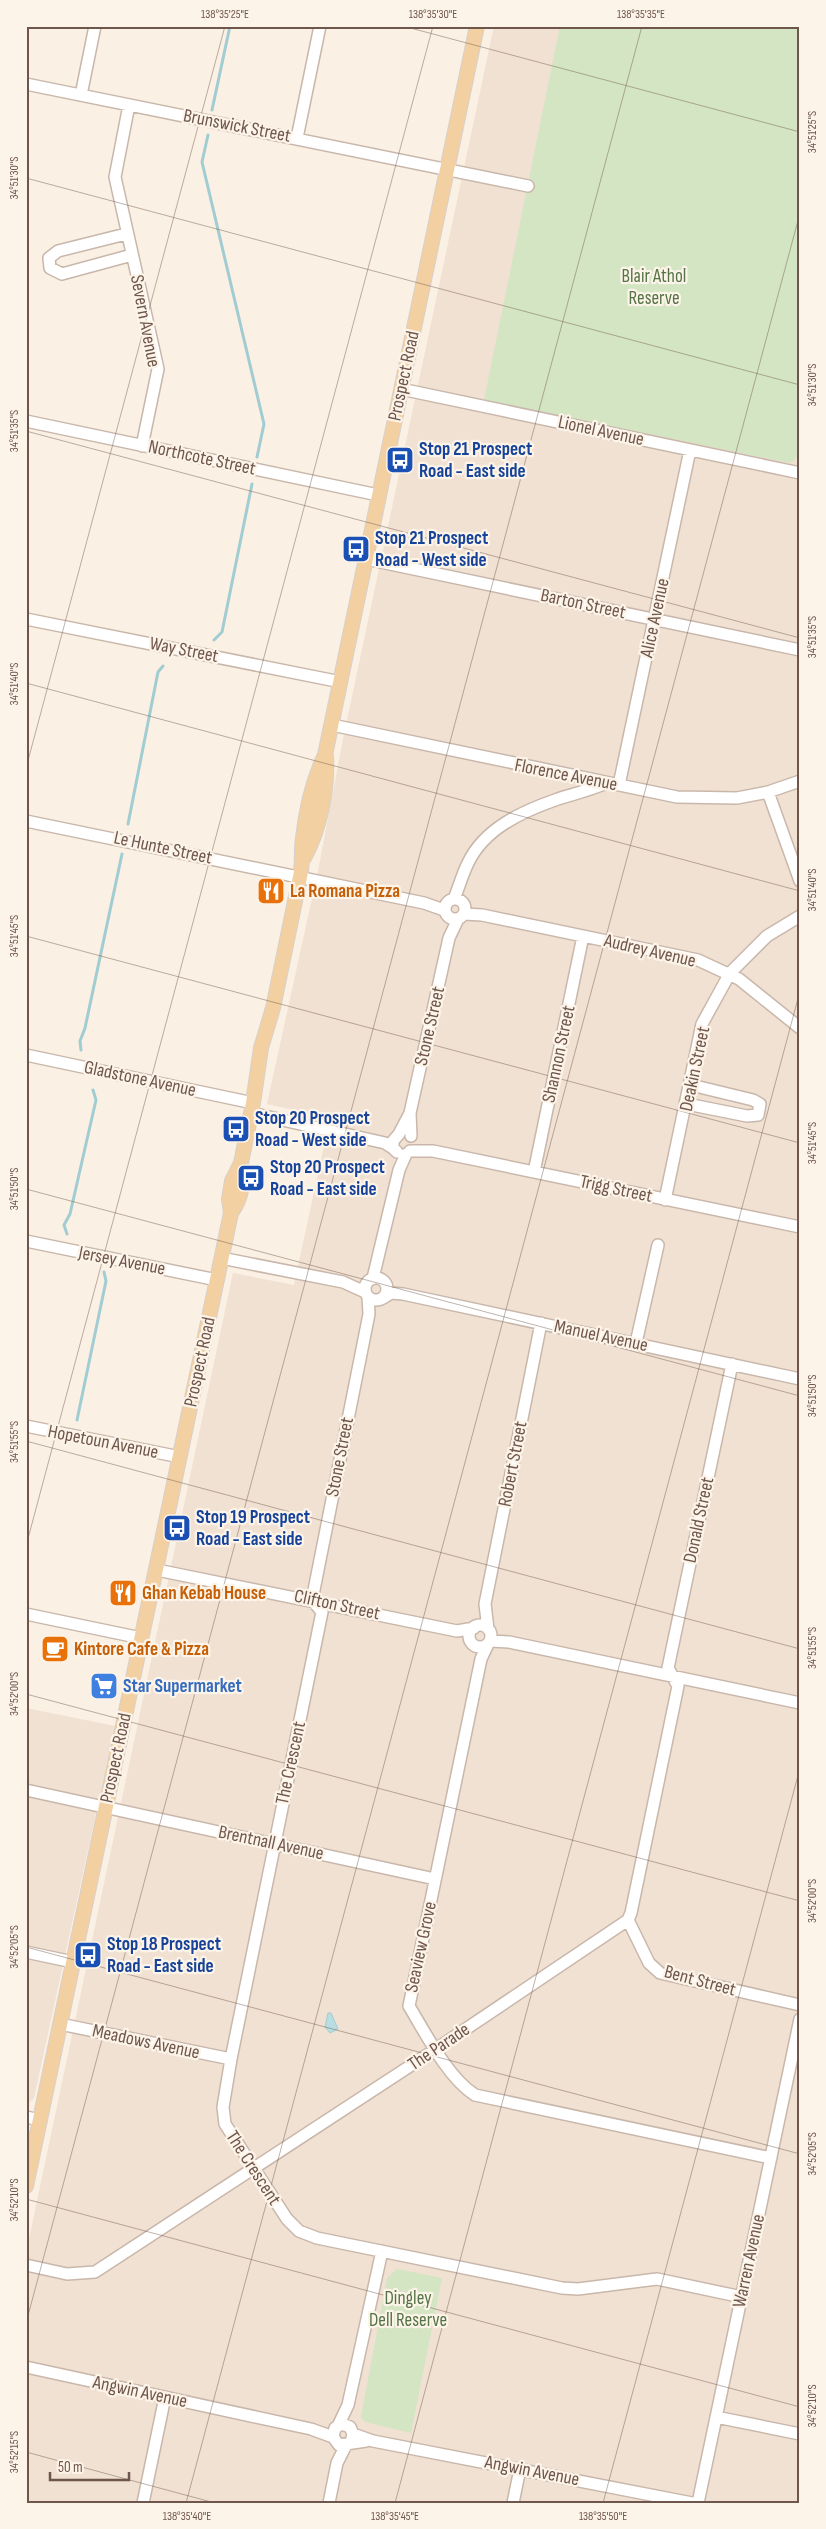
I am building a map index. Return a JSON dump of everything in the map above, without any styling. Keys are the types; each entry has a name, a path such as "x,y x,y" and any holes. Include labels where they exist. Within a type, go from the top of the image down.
{"main road":[{"name":"Prospect Road","path":"26,2186 222,1258 231,1213 229,1199 232,1181 241,1163 264,1030 273,1008 304,860 303,839 317,773 326,755 378,495 402,389 477,26"}],"street":[{"path":"81,94 95,26"},
{"path":"297,138 320,26"},
{"name":"Brunswick Street","path":"26,84 447,168 528,186"},
{"name":"Severn Avenue","path":"129,105 115,177 126,234 158,369 142,446"},
{"name":"Severn Avenue","path":"126,234 58,251 49,258 50,268 62,274 132,255"},
{"name":"Lionel Avenue","path":"402,389 800,473"},
{"name":"Northcote Street","path":"26,421 378,495"},
{"name":"Alice Avenue","path":"619,785 690,450"},
{"name":"Barton Street","path":"366,559 800,650"},
{"name":"Way Street","path":"26,619 341,682"},
{"name":"Florence Avenue","path":"332,725 677,797 737,798 768,792 800,781"},
{"name":"Stone Street","path":"312,1600 369,1314 376,1289 380,1256 403,1144 455,908 468,862 487,836 503,824 556,800 606,783"},
{"path":"768,792 800,882"},
{"name":"Le Hunte Street","path":"26,821 300,877"},
{"name":"Audrey Avenue","path":"300,877 698,960 730,973 800,1028"},
{"name":"Deakin Street","path":"665,1200 691,1085 702,1024 730,973 767,936 800,916"},
{"name":"Shannon Street","path":"534,1172 583,936"},
{"name":"Gladstone Avenue","path":"26,1055 252,1108"},
{"path":"687,1104 747,1116 758,1115 760,1104 753,1100 691,1085"},
{"name":"Trigg Street","path":"252,1108 373,1140 403,1144 800,1227"},
{"name":"Jersey Avenue","path":"26,1241 217,1280"},
{"path":"636,1343 658,1245"},
{"name":"Manuel Avenue","path":"222,1258 403,1294 800,1379"},
{"name":"Robert Street","path":"485,1633 485,1604 541,1324"},
{"name":"Donald Street","path":"671,1675 668,1668 732,1364"},
{"name":"Hopetoun Avenue","path":"26,1426 180,1457"},
{"name":"Clifton Street","path":"157,1570 457,1631 485,1633"},
{"name":"The Crescent","path":"312,1600 322,1612 231,2059 223,2107 225,2124 288,2219 300,2231 317,2238 562,2288 578,2289 657,2279 742,2297"},
{"path":"26,1614 142,1638"},
{"name":"Clifton Street","path":"457,1631 472,1643"},
{"path":"472,1643 480,1647 485,1633"},
{"path":"481,1659 472,1643 470,1634 485,1633 509,1642 800,1704"},
{"name":"Seaview Grove","path":"485,1633 409,2006 436,2050 465,2088 475,2095 771,2158"},
{"path":"628,1920 678,1686 671,1675"},
{"name":"Brentnall Avenue","path":"26,1790 435,1879"},
{"name":"Bent Street","path":"628,1920 649,1963 660,1973 800,2005"},
{"name":"The Parade","path":"26,2265 67,2274 94,2272 436,2050 628,1920"},
{"path":"26,1952 74,1962"},
{"name":"Warren Avenue","path":"698,2503 800,2019"},
{"name":"Meadows Avenue","path":"60,2024 231,2059"},
{"path":"26,2117 40,2120"},
{"path":"329,2503 337,2463 335,2433 348,2405 382,2251"},
{"name":"Angwin Avenue","path":"26,2367 335,2433"},
{"path":"143,2503 165,2397"},
{"path":"337,2463 350,2437 348,2405"},
{"path":"716,2417 800,2434"},
{"path":"335,2433 346,2425 350,2437"},
{"path":"335,2433 339,2444 350,2437"},
{"name":"Angwin Avenue","path":"350,2437 692,2503"},
{"path":"513,2503 520,2469"}],"shaded area":[{"path":"494,26 800,26 800,2503 26,2503 26,2253 233,1273 294,1285 330,1118 267,1104 318,871 343,739"},
{"path":"26,1708 115,1726 34,2098 27,2105"}],"green space":[{"name":"Blair Athol Reserve","path":"560,26 800,26 800,443 796,459 790,463 484,400"},
{"name":"Dingley Dell Reserve","path":"397,2269 442,2278 411,2433 365,2422 361,2417 387,2278"}],"water":[{"path":"328,2013 331,2013 338,2029 330,2033 325,2027"}],"waterway":[{"path":"212,110 230,26"},
{"path":"208,135 202,162 264,424 257,457"},
{"path":"214,640 222,632 252,484"},
{"path":"128,824 158,672 163,666"},
{"path":"81,1050 80,1041 85,1028 122,854"},
{"path":"67,1234 64,1225 70,1214 96,1100 93,1090"},
{"path":"77,1420 106,1281 104,1272"}],"place":[{"name":"Stop 21 Prospect Road - East side","path":"400,460"},
{"name":"Stop 21 Prospect Road - West side","path":"356,549"},
{"name":"La Romana Pizza","path":"271,891"},
{"name":"Stop 20 Prospect Road - West side","path":"236,1129"},
{"name":"Stop 20 Prospect Road - East side","path":"251,1178"},
{"name":"Stop 19 Prospect Road - East side","path":"177,1528"},
{"name":"Ghan Kebab House","path":"123,1593"},
{"name":"Kintore Cafe & Pizza","path":"55,1649"},
{"name":"Star Supermarket","path":"104,1686"},
{"name":"Stop 18 Prospect Road - East side","path":"88,1955"}]}
